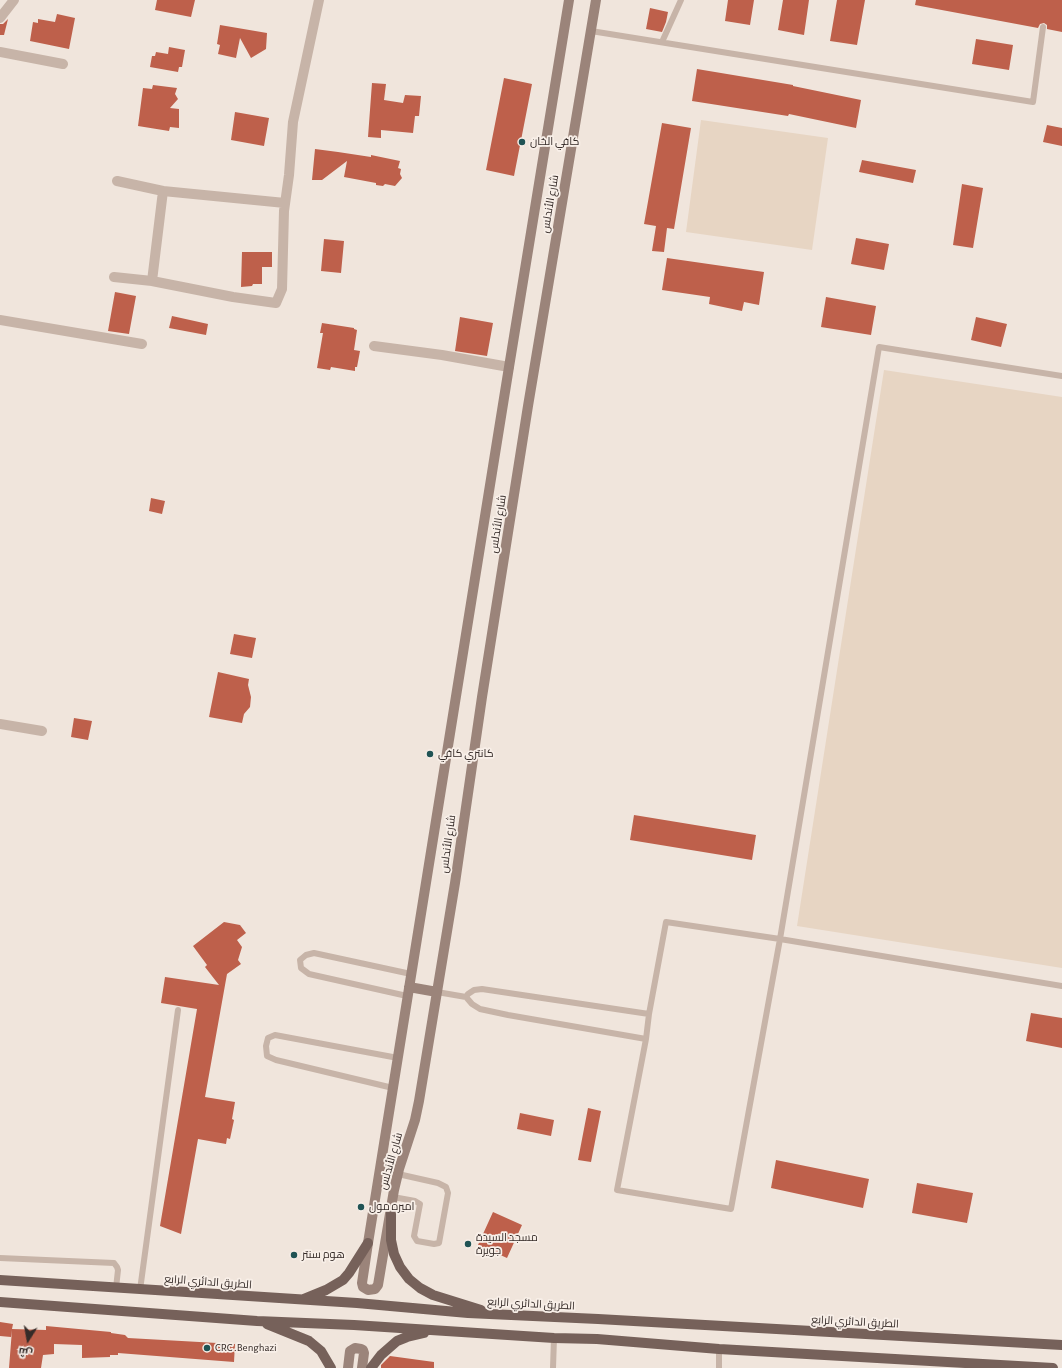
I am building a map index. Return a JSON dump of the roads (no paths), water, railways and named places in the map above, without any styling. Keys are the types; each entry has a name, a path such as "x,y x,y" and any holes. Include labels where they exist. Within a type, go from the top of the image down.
{"main road":[{"name":"شارع الأندلس","path":"569,0 392,1088 362,1283 363,1287 368,1290 375,1289 378,1285 398,1174 415,1120 437,992 528,406 596,0"},
{"path":"408,992 437,992"},
{"path":"391,1210 391,1240 394,1254 400,1267 409,1279 420,1288 433,1295 498,1315"},
{"path":"302,1300 326,1290 343,1280 368,1243"},
{"name":"الطريق الدائري الرابع","path":"0,1280 302,1300 498,1315 606,1319 1062,1345"},
{"path":"0,1302 257,1321 554,1338 597,1339 719,1349 1053,1368"},
{"path":"257,1321 309,1341 321,1351 331,1368"},
{"path":"371,1368 381,1355 397,1342 407,1337 435,1330"},
{"path":"348,1368 350,1351 355,1348 361,1348 364,1350 362,1368"}],"street":[{"path":"0,18 14,0"},
{"path":"114,277 152,280 233,297 276,303 282,289 285,204 293,122 320,0"},
{"path":"0,52 63,64"},
{"path":"117,181 163,191 285,204"},
{"path":"152,280 163,191"},
{"path":"0,320 142,344"},
{"path":"374,346 442,355 509,367"},
{"path":"0,724 42,731"}],"lane":[{"path":"662,42 681,0"},
{"path":"591,32 662,42 1033,102 1043,27"},
{"path":"1062,376 879,347 780,938 731,1209 617,1190 646,1039 649,1014 666,922 780,938 1062,986"},
{"path":"408,992 309,974 301,968 300,960 306,955 314,953 411,974"},
{"path":"466,997 471,992 482,989 649,1014"},
{"path":"437,992 466,997 472,1004 480,1009 646,1039"},
{"path":"140,1290 178,1010"},
{"path":"392,1088 276,1060 267,1056 266,1046 268,1038 275,1035 398,1058"},
{"path":"393,1197 415,1201 420,1204 414,1236 418,1241 434,1244 439,1242 448,1193 446,1187 438,1183 398,1174"},
{"path":"0,1258 114,1263 118,1270 116,1288"},
{"path":"553,1368 554,1338"},
{"path":"719,1349 719,1368"}],"place":[{"name":"كافي الخان","path":"522,142"},
{"name":"كانتري كافي","path":"430,754"},
{"name":"اميره مول","path":"361,1207"},
{"name":"مسجد السيدة جويرة","path":"468,1244"},
{"name":"هوم سنتر","path":"294,1255"},
{"name":"CRC .Benghazi","path":"207,1348"}]}
